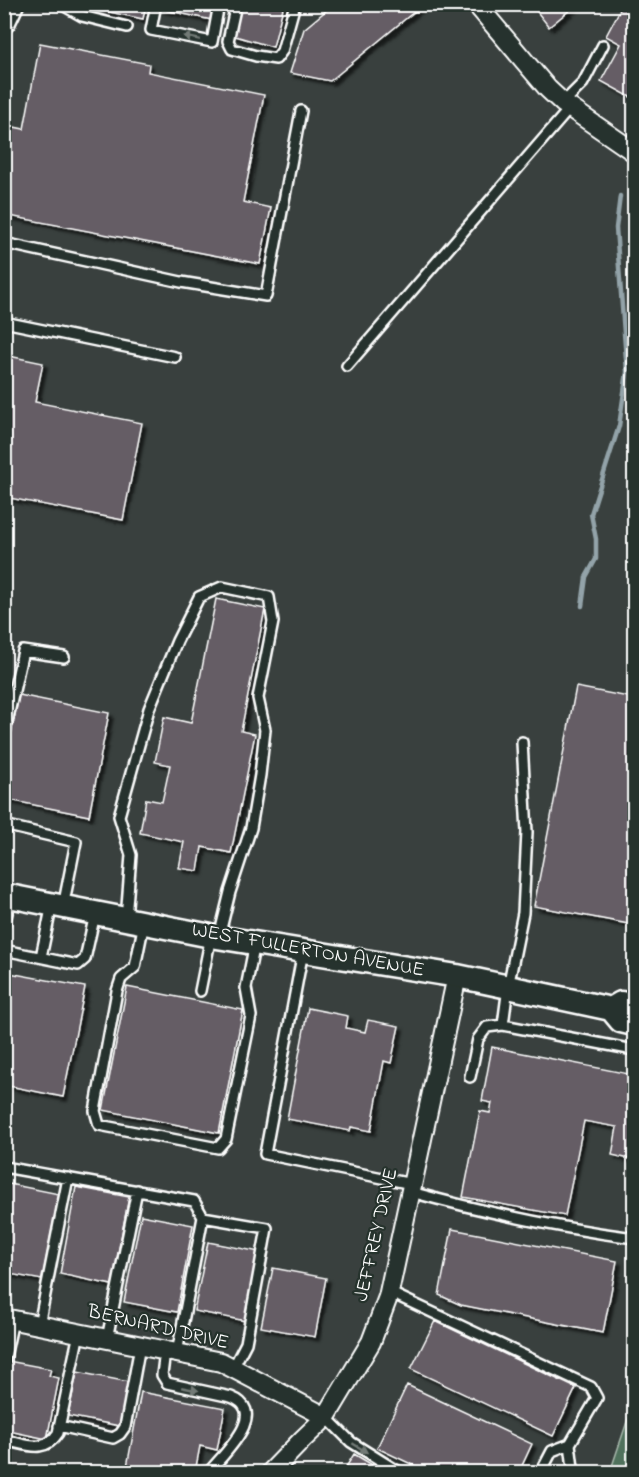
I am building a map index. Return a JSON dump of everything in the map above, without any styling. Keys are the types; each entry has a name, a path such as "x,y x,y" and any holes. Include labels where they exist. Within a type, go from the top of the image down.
{"street":[{"path":"4,21 12,4"},
{"path":"476,4 548,89 566,106 634,152"},
{"name":"WEST FULLERTON AVENUE","path":"8,895 215,937 457,976 611,1009 621,1021 634,1024"},
{"name":"JEFFREY DRIVE","path":"271,1473 326,1417 371,1342 389,1292 457,976"},
{"name":"WEST FULLERTON AVENUE","path":"611,1009 621,1003 634,1006"},
{"name":"BERNARD DRIVE","path":"9,1319 221,1362 326,1417"}],"lane":[{"path":"61,4 82,16 127,27"},
{"path":"156,4 152,30 212,42 219,4"},
{"path":"236,4 228,41 232,48 256,56 276,59 282,51 295,4"},
{"path":"347,366 566,106 583,82 603,45"},
{"path":"4,243 181,282 266,296 301,111"},
{"path":"4,322 175,357"},
{"path":"200,991 250,828 265,730 258,698 273,622 269,597 222,587 199,597 177,640 149,709 119,816 131,855 135,967 121,979 117,991 94,1111 99,1125 218,1148 226,1139 251,1016 246,988 255,943"},
{"path":"4,735 23,651 64,657"},
{"path":"503,1025 523,913 527,832 522,742"},
{"path":"4,825 76,842 41,957"},
{"path":"4,926 8,895"},
{"path":"4,950 78,964 85,959 95,913"},
{"path":"303,951 265,1154 411,1188 566,1228 634,1238"},
{"path":"470,1077 478,1039 487,1027 503,1025 634,1050"},
{"path":"4,1167 194,1201 203,1217 171,1352 162,1371 167,1383 231,1396 245,1406 247,1414 242,1431 209,1473"},
{"path":"39,1325 68,1178"},
{"path":"107,1339 137,1190"},
{"path":"203,1217 267,1228 246,1343 233,1368"},
{"path":"389,1292 591,1387 597,1398 570,1444 573,1468 571,1473"},
{"path":"4,1362 9,1319"},
{"path":"4,1440 42,1447 52,1443 58,1433 79,1333"},
{"path":"59,1426 113,1438 120,1434 125,1427 140,1346"},
{"path":"326,1417 351,1442 399,1473"},
{"path":"541,1473 552,1450 570,1444"}],"green space":[{"path":"634,1401 634,1472 610,1472"}],"building":[{"path":"101,4 146,4 143,19 100,10"},
{"path":"161,4 215,4 212,20 160,9"},
{"path":"241,4 284,4 273,47 232,35"},
{"path":"334,4 420,4 421,6 330,81 290,73 304,29"},
{"path":"531,4 577,4 549,27"},
{"path":"623,4 634,9 634,99 601,81 621,44 606,36"},
{"path":"40,43 149,64 148,72 264,95 243,202 271,208 260,264 4,215 4,125 24,129"},
{"path":"4,355 43,363 35,402 142,423 123,520 4,497"},
{"path":"216,599 265,609 241,731 255,734 231,853 202,847 198,871 179,868 184,842 140,833 146,799 162,802 170,765 155,762 164,717 191,723"},
{"path":"576,687 634,698 634,925 534,906"},
{"path":"19,695 109,713 89,816 4,799 4,769"},
{"path":"4,972 85,987 63,1097 4,1085"},
{"path":"127,987 243,1010 219,1133 103,1110"},
{"path":"308,1008 348,1016 346,1028 365,1032 368,1020 399,1026 391,1063 384,1061 371,1131 351,1127 350,1131 287,1119"},
{"path":"492,1047 634,1075 634,1160 612,1155 617,1127 584,1121 565,1216 463,1197 480,1111 490,1113 492,1103 482,1101"},
{"path":"4,1183 59,1194 42,1280 4,1273"},
{"path":"76,1187 129,1197 112,1285 60,1274"},
{"path":"141,1215 193,1225 177,1312 124,1302"},
{"path":"452,1229 617,1261 603,1333 461,1305 439,1295"},
{"path":"208,1242 260,1252 246,1321 194,1311"},
{"path":"273,1268 326,1278 315,1337 261,1327"},
{"path":"435,1321 576,1388 553,1436 411,1369"},
{"path":"8,1361 51,1369 49,1376 59,1378 47,1439 4,1430 4,1379"},
{"path":"77,1372 129,1382 120,1426 68,1416"},
{"path":"407,1385 532,1444 519,1472 428,1472 377,1448"},
{"path":"141,1392 225,1408 217,1450 200,1446 195,1472 126,1472"},
{"path":"354,1454 384,1472 343,1472"}],"waterway":[{"path":"582,606 586,577 596,559 596,539 591,514 619,426 627,372 616,228 620,196"}]}
